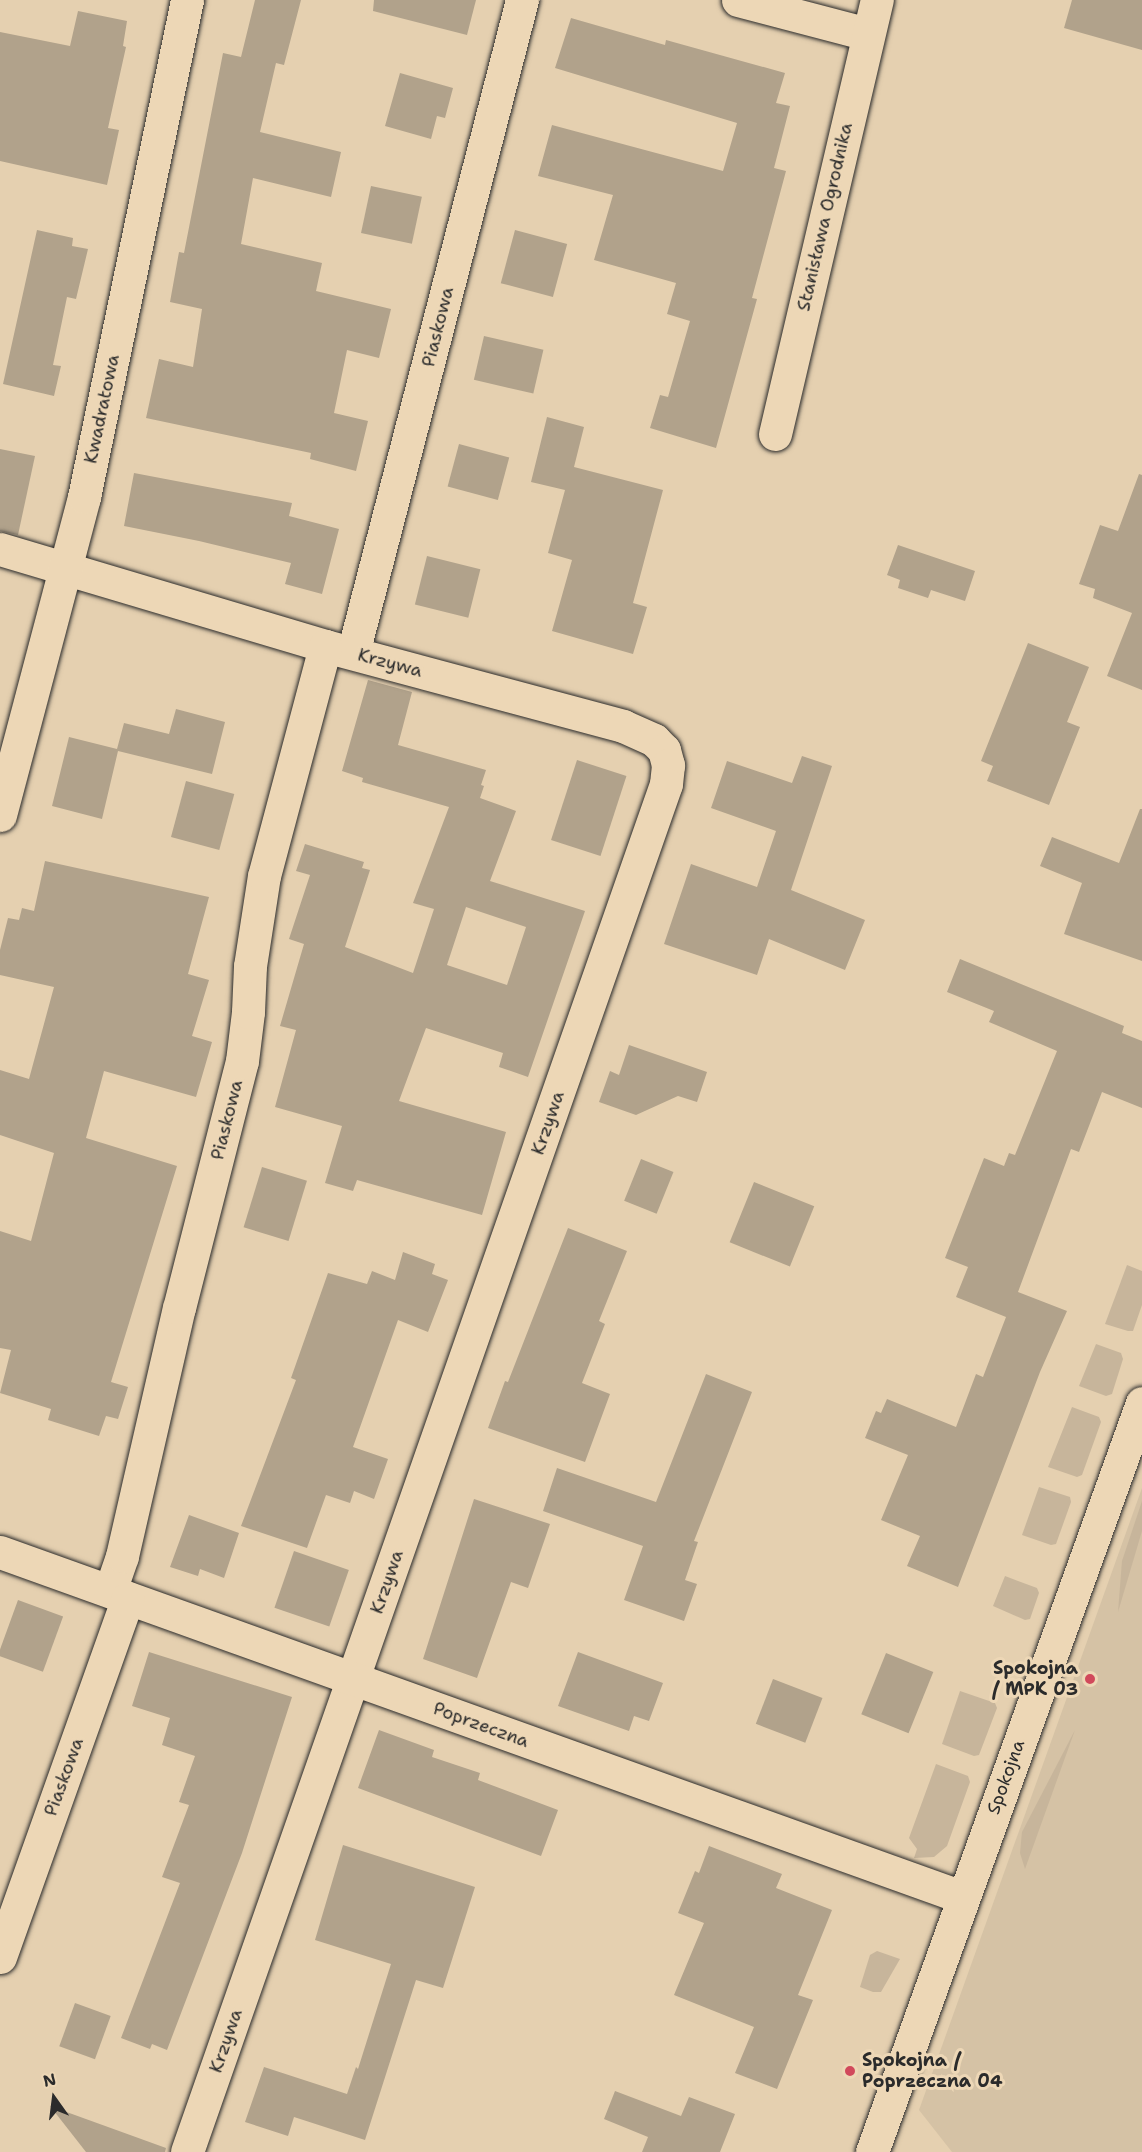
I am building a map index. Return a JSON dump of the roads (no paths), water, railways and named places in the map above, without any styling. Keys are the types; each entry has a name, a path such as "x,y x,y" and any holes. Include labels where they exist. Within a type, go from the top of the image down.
{"street":[{"name":"Kwadratowa","path":"0,815 84,497 187,0"},
{"name":"Piaskowa","path":"0,1957 119,1594 122,1556 179,1308 242,1061 250,966 264,876 339,650 522,0"},
{"path":"738,0 868,34"},
{"name":"Stanisława Ogrodnika","path":"775,434 877,0"},
{"name":"Krzywa","path":"0,549 339,650 642,733 664,750 668,765 666,784 187,2152"},
{"name":"Spokojna","path":"872,2152 962,1897 1142,1403"},
{"name":"Poprzeczna","path":"0,1552 962,1897"}],"place":[{"name":"Spokojna / MPK 03","path":"1090,1679"},
{"name":"Spokojna / Poprzeczna 04","path":"850,2071"}]}
